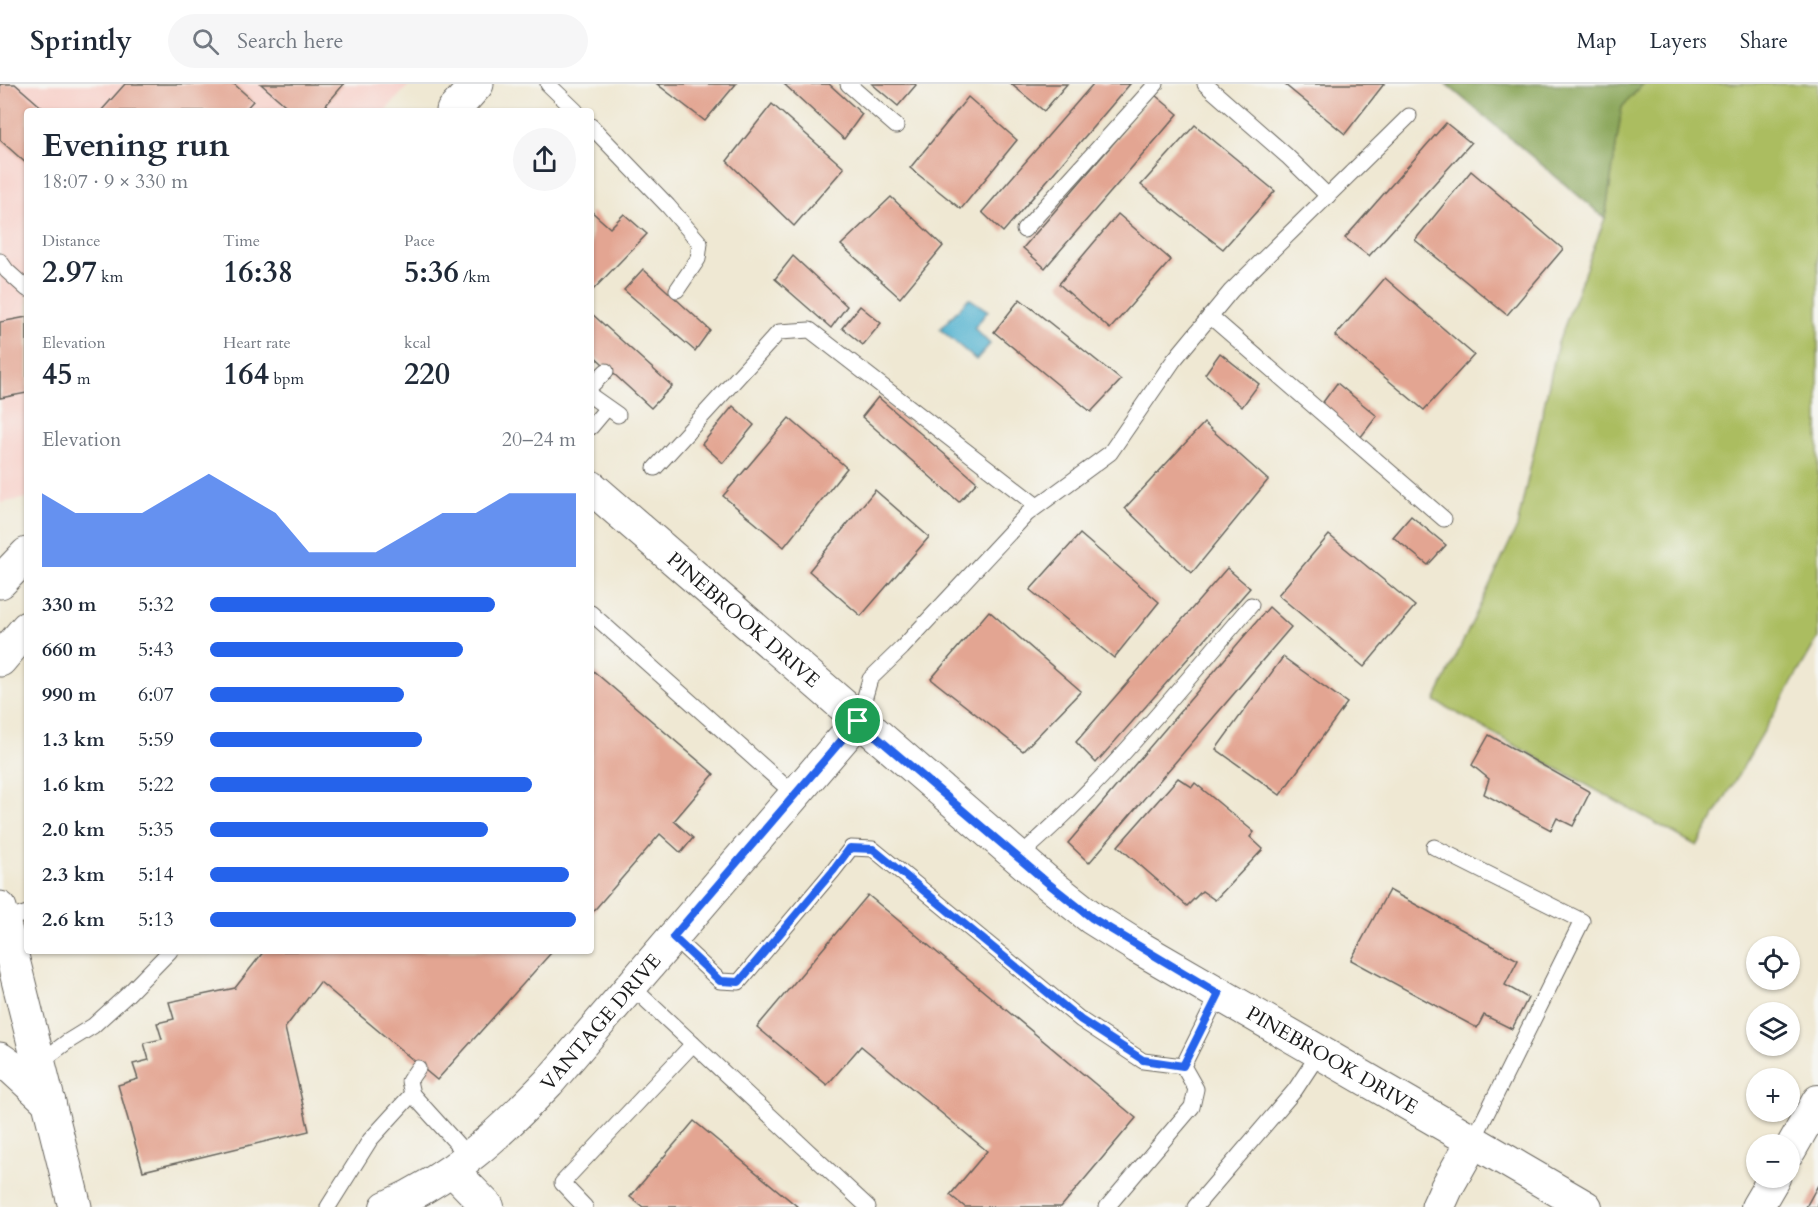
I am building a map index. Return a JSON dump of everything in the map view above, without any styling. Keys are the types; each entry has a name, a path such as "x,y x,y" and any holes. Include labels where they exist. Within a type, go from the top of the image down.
{"street":[{"path":"456,108 477,84"},
{"name":"PINEBROOK DRIVE","path":"594,490 858,721 1092,918 1586,1207"},
{"path":"0,551 24,544"},
{"path":"0,582 24,557"},
{"path":"0,660 24,632"},
{"name":"VANTAGE DRIVE","path":"386,1207 461,1164 509,1124 549,1082 858,721"},
{"path":"10,914 16,1063 49,1102 75,1207"},
{"path":"1799,1134 1818,1101"},
{"path":"1438,1207 1473,1141"},
{"path":"461,1164 488,1207"},
{"path":"1756,1207 1768,1188"}],"lane":[{"path":"548,84 573,108"},
{"path":"848,84 896,126"},
{"path":"1024,230 1156,84"},
{"path":"1205,84 1287,156 1328,196"},
{"path":"858,721 870,679 1027,514 1110,453 1174,360 1231,291 1409,116"},
{"path":"594,129 700,243 698,259 677,290"},
{"path":"0,261 7,271 24,286"},
{"path":"1210,316 1444,519"},
{"path":"656,468 779,332 810,330 1037,506"},
{"path":"594,383 606,371"},
{"path":"594,398 613,411 594,425"},
{"path":"1018,857 1059,822 1169,702 1251,605"},
{"path":"594,616 795,795"},
{"path":"1434,847 1582,921 1473,1141"},
{"path":"673,937 720,981 739,982 850,848 873,849 1081,1020 1143,1060 1183,1066"},
{"path":"16,1063 67,1042 93,1026 142,981 167,954"},
{"path":"631,986 868,1207"},
{"path":"1183,1066 1219,994"},
{"path":"585,1207 562,1183 693,1044"},
{"path":"1195,1207 1294,1090 1320,1052"},
{"path":"1107,1207 1192,1107 1196,1089 1183,1066"},
{"path":"418,1068 409,1081 412,1094 461,1164"},
{"path":"328,1207 370,1140 412,1094"}],"shaded area":[{"path":"0,84 410,84 388,108 24,108 24,499 0,503"}],"green space":[{"path":"1446,84 1643,84 1622,107 1605,218"},
{"path":"1643,84 1818,84 1818,638 1697,846 1435,701 1517,527 1558,343 1605,218 1622,107"}],"water":[{"path":"969,298 988,311 974,328 990,344 976,360 940,329"}],"building":[{"path":"0,84 15,84 43,108 24,108 24,161 0,140"},
{"path":"125,84 234,84 253,101 247,108 104,108"},
{"path":"261,84 344,84 324,108 289,108"},
{"path":"657,84 736,84 705,121"},
{"path":"784,84 829,84 862,114 844,139"},
{"path":"872,84 915,84 916,85 898,106"},
{"path":"1011,84 1067,84 1044,111"},
{"path":"1093,84 1130,84 1003,232 982,212"},
{"path":"1284,84 1384,84 1345,134"},
{"path":"1155,95 1178,114 1045,268 1023,248"},
{"path":"968,97 1017,140 961,209 910,168"},
{"path":"772,104 844,168 794,226 727,161"},
{"path":"1446,123 1471,143 1369,256 1345,238"},
{"path":"1195,125 1275,191 1223,249 1141,185"},
{"path":"1471,171 1563,249 1507,315 1415,240"},
{"path":"891,197 943,246 900,298 841,245"},
{"path":"594,214 610,228 624,214 647,234 594,289"},
{"path":"1118,214 1171,260 1110,329 1059,284"},
{"path":"793,256 847,306 831,328 775,279"},
{"path":"643,269 710,330 695,351 624,290"},
{"path":"1385,278 1474,355 1424,410 1335,336"},
{"path":"1020,299 1121,380 1091,412 994,332"},
{"path":"860,306 881,323 863,345 842,328"},
{"path":"594,316 672,386 651,408 594,356"},
{"path":"24,318 24,394 0,398 0,322"},
{"path":"1220,353 1259,384 1242,407 1205,374"},
{"path":"1337,383 1377,416 1360,438 1321,405"},
{"path":"878,397 977,482 959,502 862,417"},
{"path":"733,406 754,425 723,463 702,444"},
{"path":"789,418 847,468 784,547 723,496"},
{"path":"1204,423 1268,480 1192,573 1125,508"},
{"path":"875,490 929,537 861,616 809,571"},
{"path":"1411,516 1446,545 1428,565 1393,537"},
{"path":"1080,534 1159,602 1114,658 1030,590"},
{"path":"1329,535 1415,606 1364,667 1278,595"},
{"path":"1227,568 1250,588 1096,763 1076,742"},
{"path":"1269,607 1291,627 1089,863 1068,843"},
{"path":"989,611 1081,691 1023,751 931,679"},
{"path":"1283,657 1347,703 1280,795 1216,749"},
{"path":"594,672 714,774 674,821 693,838 681,853 660,834 594,911"},
{"path":"1489,735 1590,792 1573,826 1557,818 1551,830 1484,794 1489,779 1472,765"},
{"path":"1178,778 1192,787 1195,783 1254,832 1250,837 1263,849 1215,900 1202,891 1187,906 1118,846"},
{"path":"1389,890 1518,960 1505,985 1528,998 1512,1029 1484,1015 1477,1028 1351,960"},
{"path":"868,895 1136,1118 1061,1207 965,1207 950,1195 987,1151 861,1046 827,1085 757,1027"},
{"path":"262,954 550,954 437,1080 320,982 285,1028 309,1131 143,1171 118,1085 138,1079 133,1064 149,1060 144,1043 162,1039 157,1023 174,1019 169,1002 235,988"},
{"path":"694,1121 798,1207 643,1207 630,1197"},
{"path":"1818,1185 1818,1207 1806,1207"}],"route":[{"path":"858,721 1092,918 1138,948 1219,994 1183,1066 1143,1060 1081,1020 873,849 850,848 739,982 720,981 673,937 858,721"}]}
